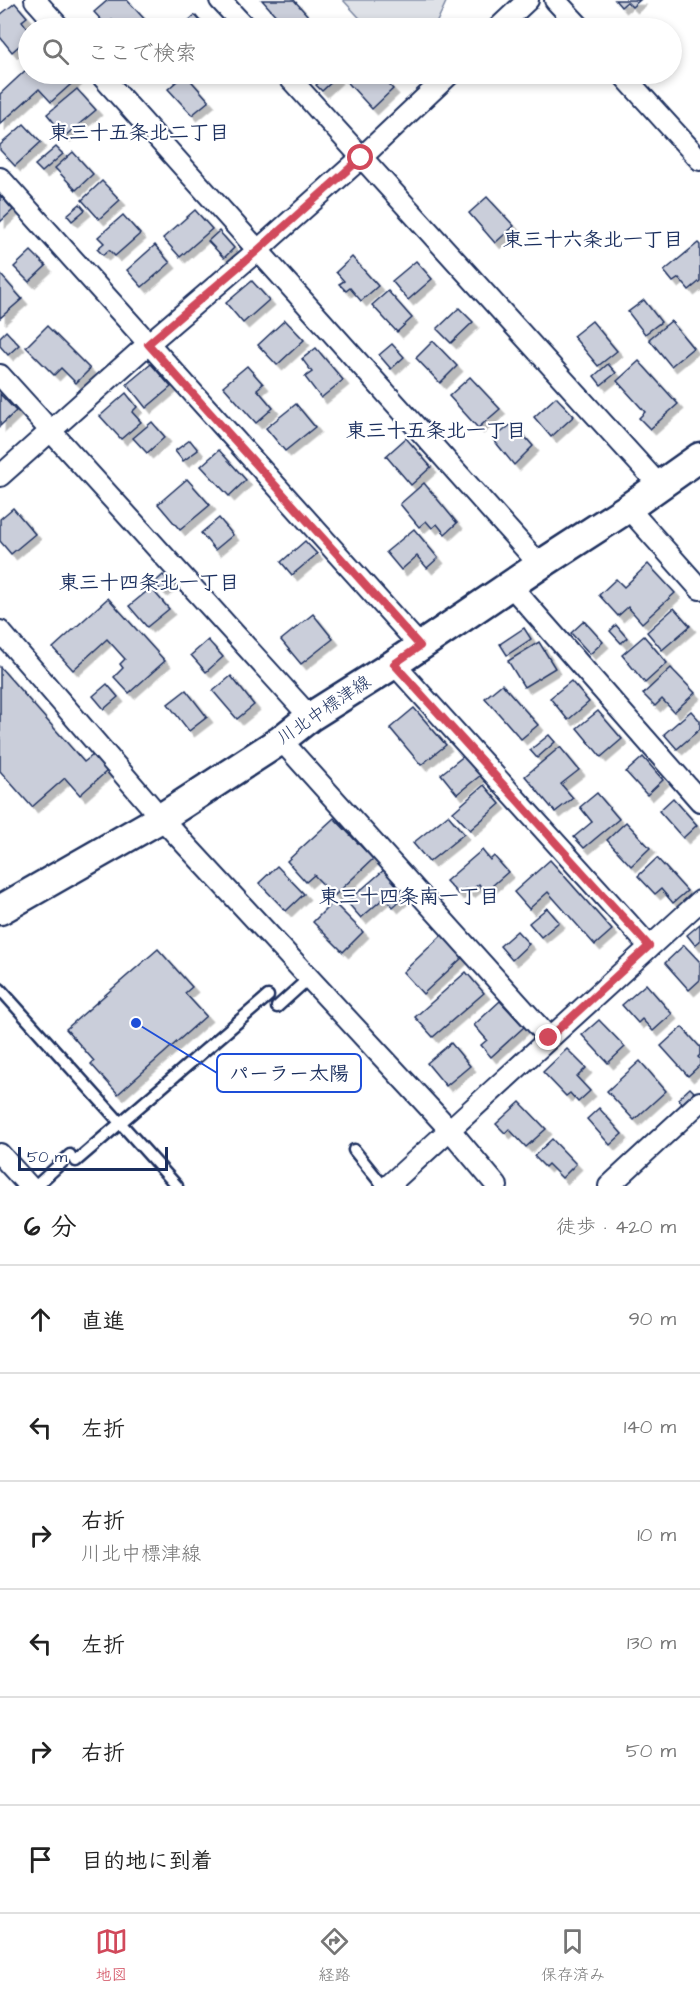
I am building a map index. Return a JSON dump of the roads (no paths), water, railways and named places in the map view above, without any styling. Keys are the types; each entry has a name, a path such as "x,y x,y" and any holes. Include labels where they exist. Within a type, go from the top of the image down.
{"main road":[{"name":"川北中標津線","path":"0,910 161,818 628,508 700,457"}],"street":[{"path":"35,0 51,18"},
{"path":"220,0 237,18"},
{"path":"509,18 528,0"},
{"path":"555,0 572,18"},
{"path":"109,84 540,565"},
{"path":"295,84 659,485"},
{"path":"0,476 258,250 439,84"},
{"path":"631,84 700,160"},
{"path":"0,178 420,646"},
{"path":"0,375 310,717"},
{"path":"628,508 700,589"},
{"path":"511,586 700,801"},
{"path":"0,631 161,818 450,1130 497,1186"},
{"path":"394,664 649,946"},
{"path":"280,740 549,1038"},
{"path":"386,1186 700,901"},
{"path":"609,1186 700,1102"},
{"path":"0,1154 30,1186"}],"lane":[{"path":"277,1007 309,978"},
{"path":"0,989 177,1186"},
{"path":"36,1186 120,1123 268,996"},
{"path":"354,1150 386,1186"}],"place":[{"name":"パーラー太陽","path":"136,1023"}],"district":[{"name":"東三十五条北二丁目","path":"139,133"},
{"name":"東三十六条北一丁目","path":"593,240"},
{"name":"東三十五条北一丁目","path":"436,431"},
{"name":"東三十四条北一丁目","path":"149,583"},
{"name":"東三十四条南一丁目","path":"409,897"}]}
